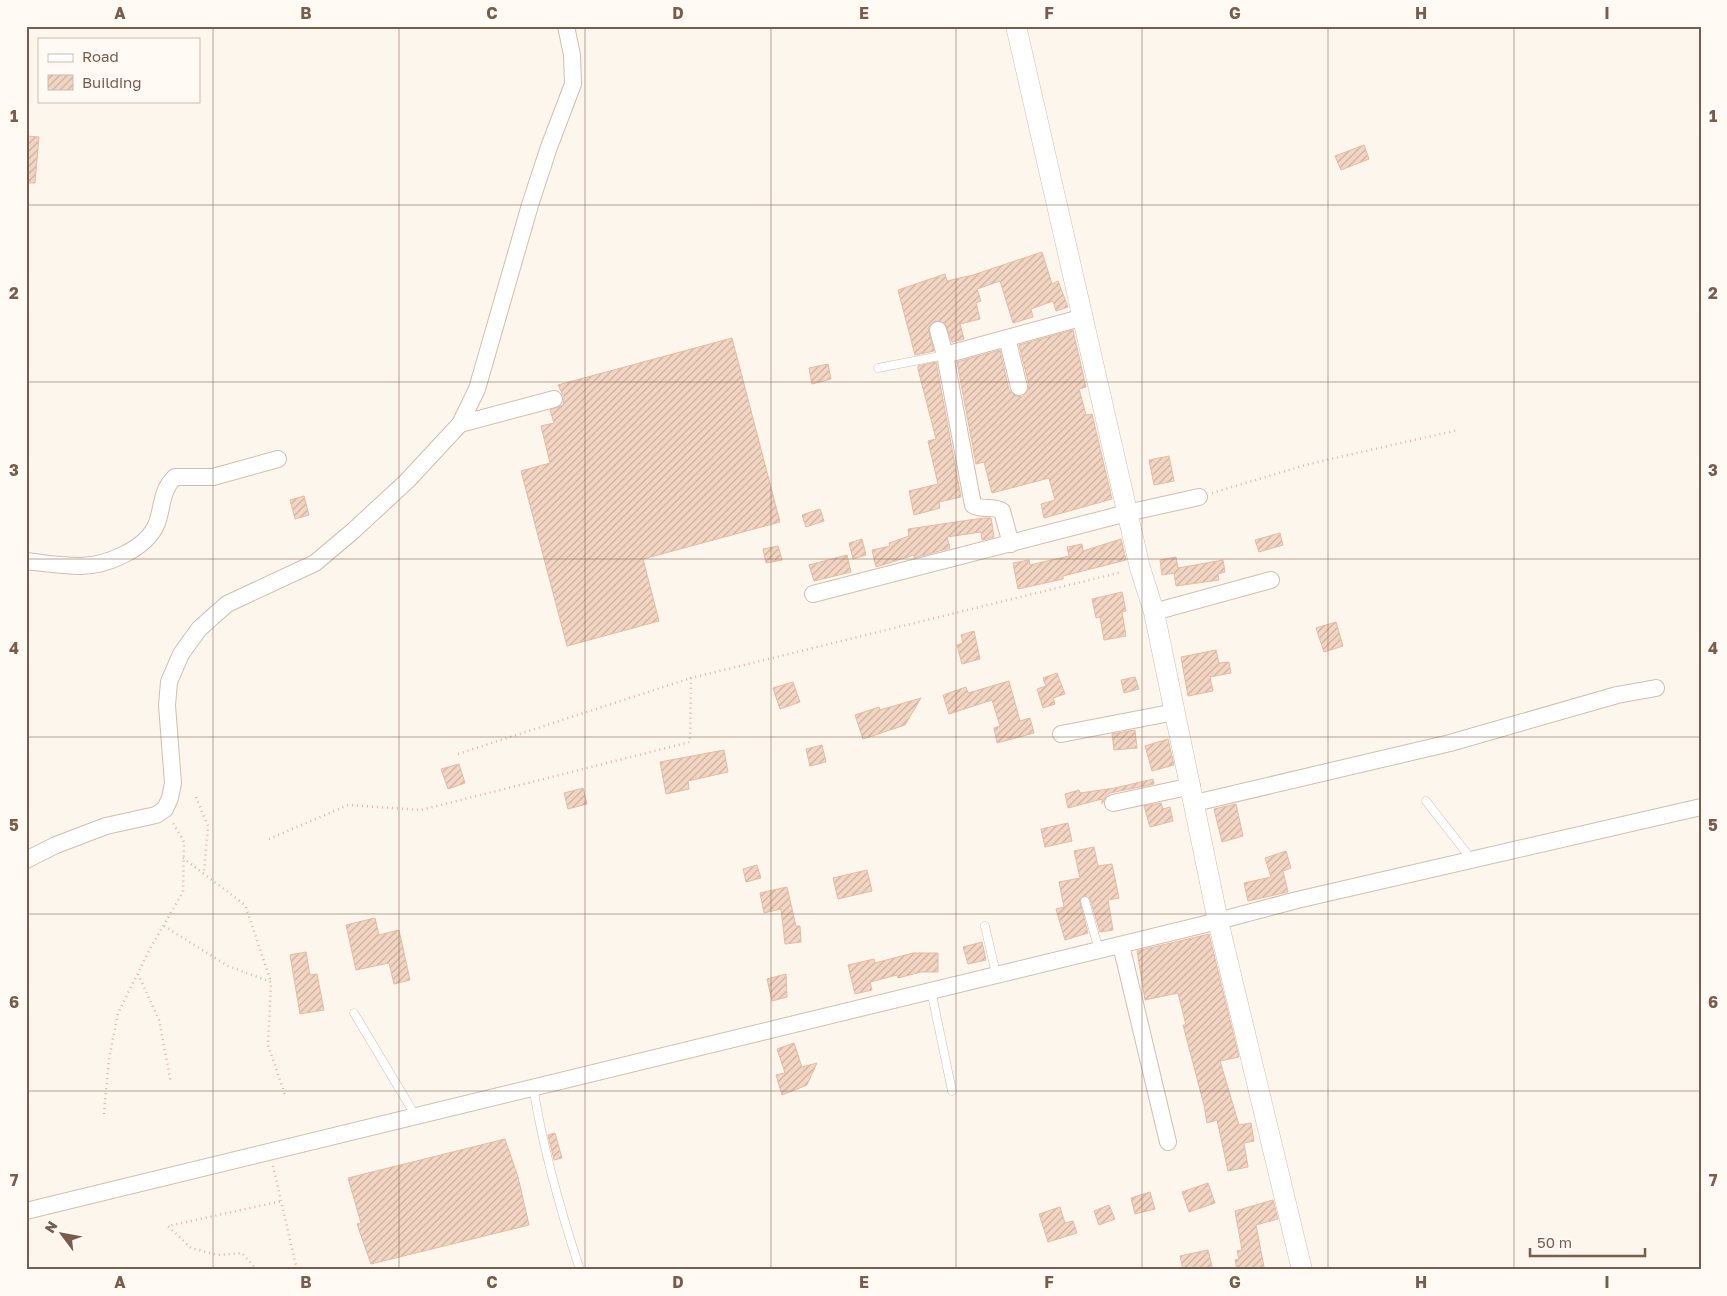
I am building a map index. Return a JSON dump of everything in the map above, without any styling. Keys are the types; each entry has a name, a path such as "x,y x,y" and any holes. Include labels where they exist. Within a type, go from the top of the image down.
{"street":[{"path":"26,860 56,845 106,826 156,815 165,809 170,798 173,783 167,705 169,682 181,654 198,629 228,604 315,563 407,481 460,424 483,371 530,205 549,147 573,84 572,55 566,26"},
{"path":"1016,26 1140,568 1154,612 1218,921 1297,1269"},
{"path":"945,355 1084,317"},
{"path":"938,330 945,355 973,505 978,508 997,508 1002,511 1011,544"},
{"path":"1007,338 1019,387"},
{"path":"460,424 554,399"},
{"path":"26,561 82,566 118,558 146,541 152,531 165,489 175,477 213,477 278,459"},
{"path":"813,594 1011,544 1127,512 1199,497"},
{"path":"1154,612 1271,580"},
{"path":"1113,803 1193,794 1450,743 1617,695 1656,688"},
{"path":"1061,734 1175,712"},
{"path":"26,1211 268,1150 1121,945 1297,900 1701,807"},
{"path":"1121,945 1168,1142"}],"lane":[{"path":"878,368 945,355"},
{"path":"1426,801 1472,860"},
{"path":"1085,902 1099,950"},
{"path":"985,926 996,974"},
{"path":"931,990 952,1091"},
{"path":"354,1012 415,1115"},
{"path":"533,1086 541,1137 561,1212 580,1270"}],"path":[{"path":"1199,497 1309,464 1458,430"},
{"path":"458,754 690,678 1140,568"},
{"path":"269,839 348,805 421,810 690,742 690,678"},
{"path":"196,797 208,826 204,872"},
{"path":"104,1114 109,1059 118,1012 183,892 184,842 165,809"},
{"path":"183,858 204,872 245,905 271,982 268,1045 286,1095"},
{"path":"164,926 228,966 271,982"},
{"path":"138,974 160,1020 171,1083"},
{"path":"268,1150 282,1201 297,1270"},
{"path":"257,1270 242,1253 217,1255 191,1248 168,1226 282,1201"}],"building":[{"path":"26,136 39,137 35,183 26,183"},
{"path":"1364,145 1369,159 1341,170 1335,156"},
{"path":"1042,252 1052,284 1058,281 1068,307 1056,311 1053,301 1031,309 1033,317 1013,323 1000,281 977,289 981,301 976,303 980,319 960,324 964,339 952,342 945,323 935,321 928,328 934,351 915,355 898,290 945,274 947,281 973,275"},
{"path":"1073,330 1086,387 1079,389 1086,415 1092,414 1112,499 1044,518 1041,504 1055,500 1049,478 992,493 984,462 976,464 957,362 1000,350 1009,390 1016,396 1022,397 1028,390 1029,385 1019,345"},
{"path":"732,338 780,522 643,559 659,621 567,646 521,471 550,463 541,426 554,423 550,410 563,405 564,397 558,385"},
{"path":"936,362 961,497 939,502 940,508 914,515 909,491 938,484 928,441 936,439 918,369 918,366"},
{"path":"828,364 831,379 812,384 809,368"},
{"path":"1169,456 1174,481 1154,485 1149,460"},
{"path":"304,496 309,515 295,519 290,500"},
{"path":"820,509 824,521 806,527 802,515"},
{"path":"991,518 994,537 982,540 981,532 947,537 950,548 914,558 914,555 876,567 872,550 890,546 889,543 909,536 908,529"},
{"path":"1280,533 1283,545 1259,552 1255,540"},
{"path":"862,539 866,555 853,559 849,543"},
{"path":"1121,539 1126,560 1063,576 1063,579 1018,589 1013,563 1029,560 1030,565 1069,556 1067,547 1082,544 1083,551"},
{"path":"778,546 782,560 766,563 763,549"},
{"path":"847,555 851,572 814,581 809,565"},
{"path":"1176,557 1178,568 1223,560 1225,572 1218,574 1219,580 1176,586 1174,573 1162,575 1160,560"},
{"path":"1122,592 1126,611 1122,612 1126,636 1104,640 1100,617 1096,618 1092,599"},
{"path":"1336,622 1343,646 1324,652 1316,628"},
{"path":"974,631 980,659 962,664 957,645 963,643 961,635"},
{"path":"1216,650 1219,663 1229,662 1231,673 1210,677 1213,691 1188,696 1181,657"},
{"path":"1057,673 1065,694 1053,698 1055,704 1043,708 1037,689 1046,686 1043,678"},
{"path":"1135,677 1139,689 1124,693 1121,680"},
{"path":"1009,681 1020,721 1030,718 1034,733 997,743 994,728 1000,726 992,700 949,714 943,695 966,687 968,693"},
{"path":"793,682 800,702 780,709 773,688"},
{"path":"921,698 905,725 863,739 855,715 879,707 880,710"},
{"path":"1135,730 1137,748 1114,750 1112,734"},
{"path":"1168,739 1174,765 1152,771 1145,746"},
{"path":"822,745 826,762 810,766 806,749"},
{"path":"724,750 728,772 688,781 689,789 666,794 660,762"},
{"path":"459,764 465,783 448,789 441,769"},
{"path":"1153,779 1154,784 1110,793 1102,804 1102,799 1068,808 1065,794 1079,790 1080,793 1115,788"},
{"path":"583,788 587,804 568,809 564,793"},
{"path":"1161,803 1163,809 1170,807 1173,821 1150,827 1144,806"},
{"path":"1236,804 1243,836 1222,842 1214,809"},
{"path":"1068,823 1072,841 1045,847 1041,829"},
{"path":"1094,847 1098,866 1112,864 1119,898 1108,900 1113,930 1100,932 1090,899 1084,896 1080,902 1088,933 1065,940 1056,909 1064,907 1059,882 1080,878 1074,851"},
{"path":"1286,851 1291,868 1283,871 1288,892 1248,901 1244,883 1271,877 1265,858"},
{"path":"757,865 761,878 746,882 743,869"},
{"path":"867,870 872,891 838,899 833,878"},
{"path":"787,887 796,926 800,926 801,942 785,944 781,909 764,913 760,893"},
{"path":"375,918 379,935 399,930 410,980 394,984 389,963 356,970 346,925"},
{"path":"1209,934 1239,1057 1220,1061 1239,1125 1251,1123 1254,1141 1244,1143 1248,1167 1228,1171 1217,1120 1207,1123 1183,1025 1186,1025 1178,993 1145,1000 1137,951"},
{"path":"982,942 986,960 968,964 963,947"},
{"path":"306,952 310,975 317,974 324,1010 300,1014 290,955"},
{"path":"913,953 938,953 938,972 921,972 898,978 897,975 870,982 872,990 855,994 848,965 874,959 875,963"},
{"path":"786,974 787,997 772,1001 767,979"},
{"path":"794,1043 802,1067 817,1063 807,1085 782,1095 776,1075 785,1073 777,1049"},
{"path":"555,1133 562,1158 554,1160 548,1135"},
{"path":"505,1139 518,1177 529,1225 371,1264 357,1224 361,1223 348,1178"},
{"path":"1208,1183 1215,1203 1189,1212 1182,1192"},
{"path":"1150,1192 1155,1209 1135,1214 1131,1198"},
{"path":"1273,1200 1278,1219 1256,1225 1264,1267 1237,1270 1235,1260 1239,1259 1237,1251 1242,1250 1235,1211"},
{"path":"1109,1205 1115,1219 1099,1225 1094,1211"},
{"path":"1060,1207 1065,1223 1073,1221 1077,1233 1048,1242 1039,1214"},
{"path":"1208,1250 1213,1270 1183,1270 1180,1256"}]}
